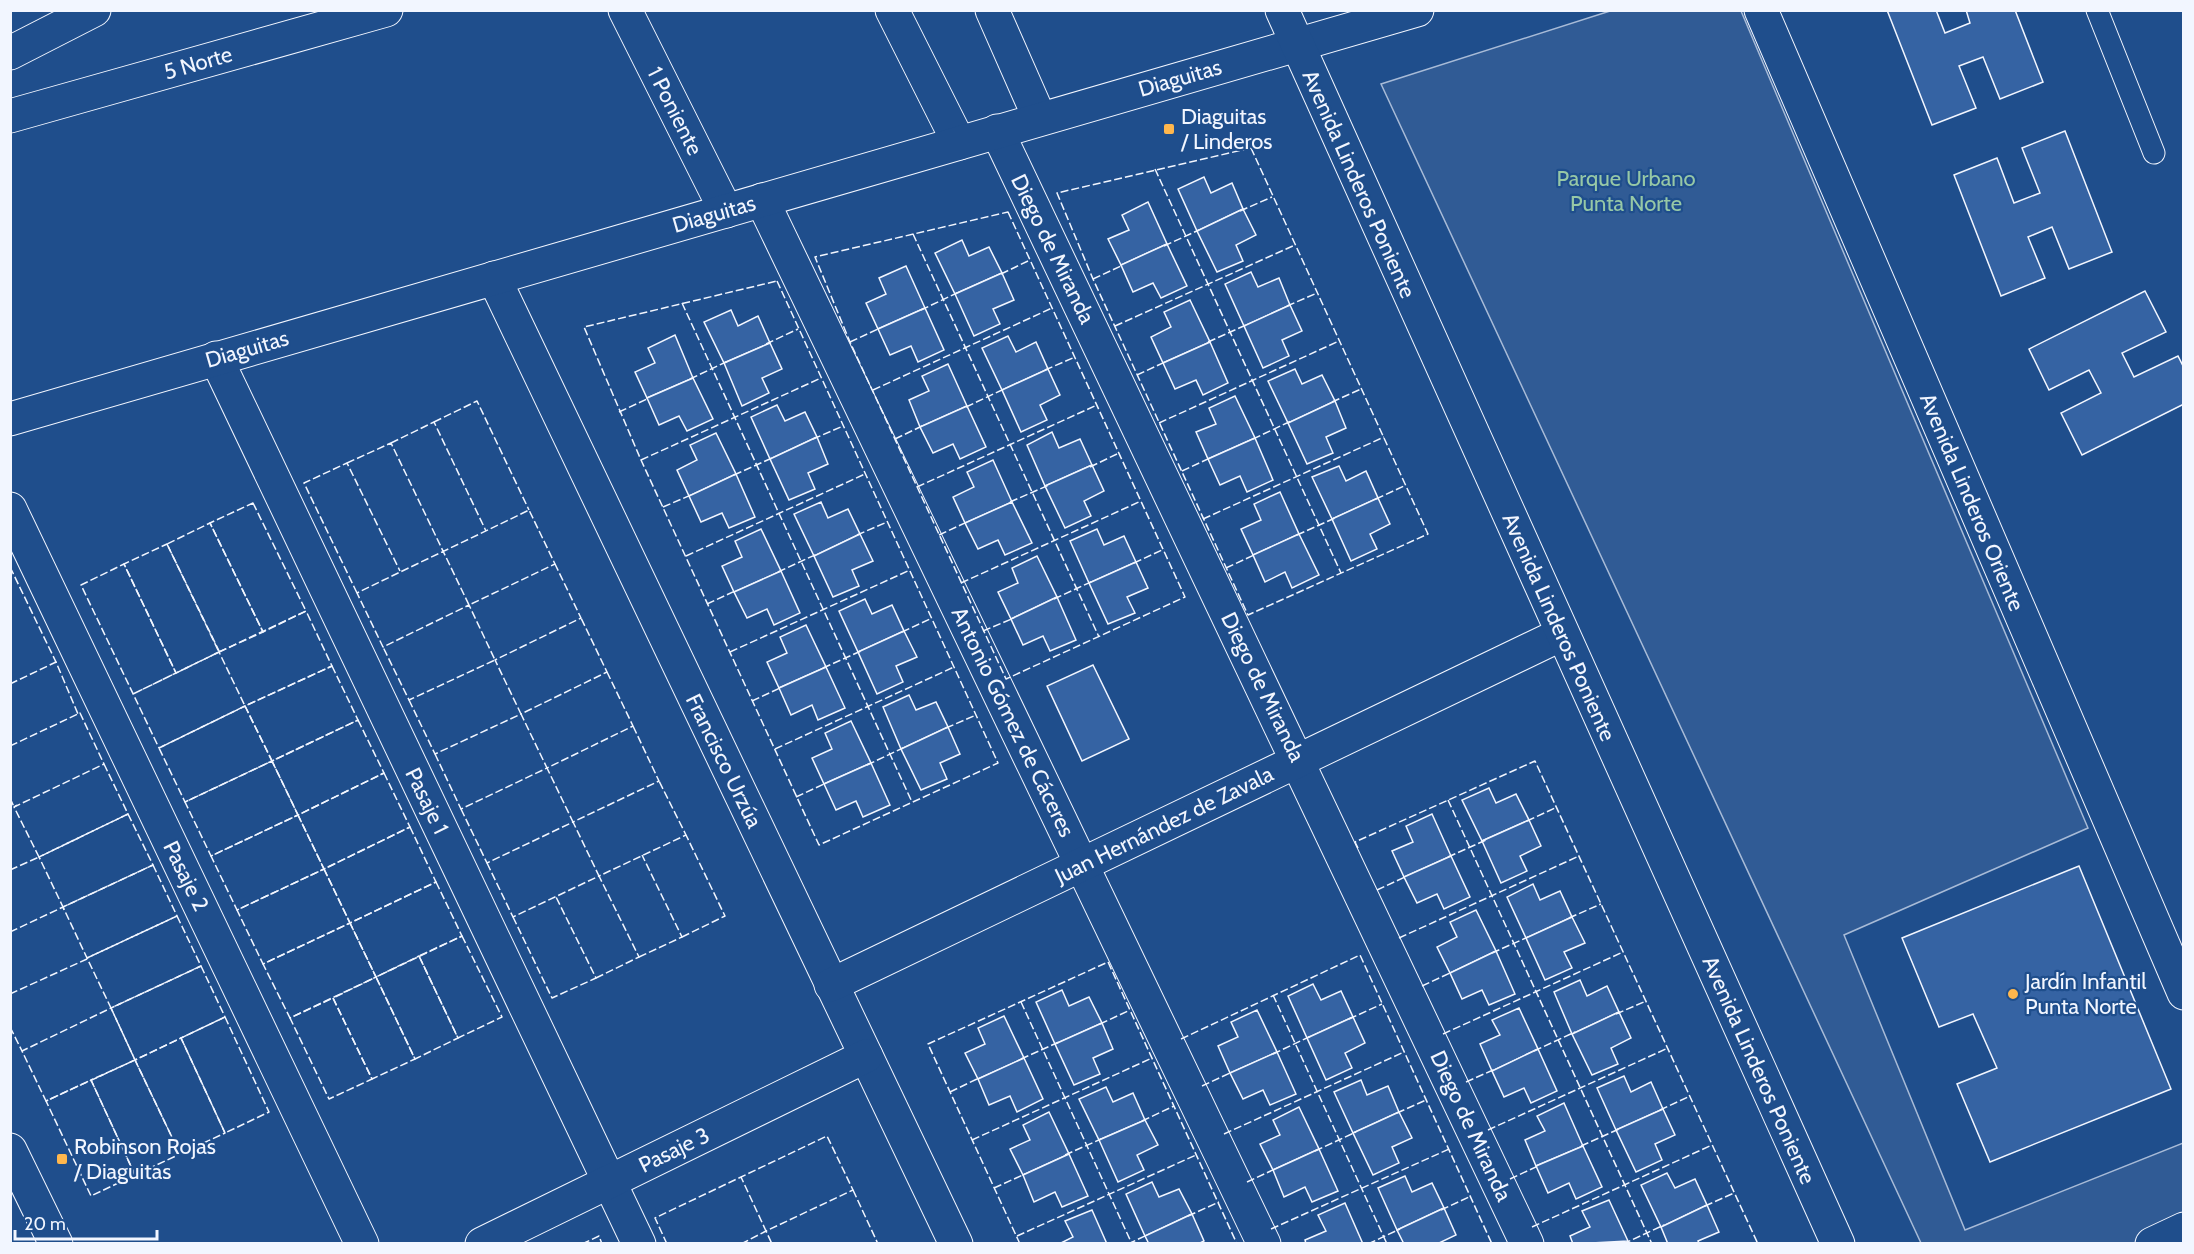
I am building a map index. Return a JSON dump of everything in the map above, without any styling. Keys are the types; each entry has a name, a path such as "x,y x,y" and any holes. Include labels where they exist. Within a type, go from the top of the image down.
{"street":[{"path":"10,53 94,10"},
{"name":"5 Norte","path":"10,116 386,10"},
{"name":"1 Poniente","path":"625,10 726,211"},
{"path":"892,10 958,142"},
{"path":"992,10 1040,119"},
{"name":"Avenida Linderos Poniente","path":"1282,10 1838,1244"},
{"name":"Diaguitas","path":"10,418 1417,10"},
{"name":"Avenida Linderos Oriente","path":"1761,10 2184,993"},
{"name":"Diego de Miranda","path":"997,131 1527,1244"},
{"name":"Antonio Gómez de Cáceres","path":"762,200 1264,1244"},
{"name":"Francisco Urzúa","path":"494,278 956,1244"},
{"name":"Pasaje 1","path":"216,358 639,1244"},
{"name":"Pasaje 2","path":"10,509 362,1244"},
{"name":"Juan Hernández de Zavala","path":"831,985 1562,634"},
{"name":"Pasaje 3","path":"482,1244 866,1056"},
{"path":"10,1150 56,1244"},
{"path":"2152,1244 2184,1229"}],"lane":[{"path":"2097,10 2154,153"}],"shaded area":[{"name":"Parque Urbano Punta Norte","path":"1610,11 1741,11 2088,828 1844,935 1965,1230 2183,1143 2183,1243 1921,1243 1381,84"}],"building":[{"path":"1887,10 1936,10 1945,33 1970,23 1966,10 2015,10 2043,82 2000,99 1983,57 1959,66 1976,108 1932,125"},
{"path":"2065,131 2112,252 2069,269 2052,227 2028,237 2045,278 2001,296 1954,175 1997,158 2014,203 2040,193 2022,148"},
{"path":"1204,177 1211,193 1232,183 1243,209 1197,231 1178,189"},
{"path":"1148,202 1167,244 1121,265 1108,239 1129,230 1122,215"},
{"path":"1243,209 1256,235 1236,245 1243,261 1217,272 1197,231"},
{"path":"962,240 969,256 989,247 1002,273 955,294 935,253"},
{"path":"1167,244 1187,286 1161,298 1153,283 1133,292 1121,265"},
{"path":"906,266 925,308 878,329 866,303 886,294 879,278"},
{"path":"1251,272 1258,287 1279,278 1290,305 1244,326 1225,284"},
{"path":"1002,273 1014,300 993,309 1000,324 974,336 955,294"},
{"path":"2145,291 2166,332 2122,353 2134,377 2178,356 2184,368 2184,404 2082,455 2061,413 2101,393 2089,370 2049,390 2029,349"},
{"path":"1190,300 1210,342 1163,363 1151,337 1171,327 1164,312"},
{"path":"1290,305 1302,331 1282,340 1289,356 1263,368 1244,326"},
{"path":"925,308 944,350 918,362 911,346 890,355 878,329"},
{"path":"731,310 738,326 758,316 770,343 724,363 704,322"},
{"path":"675,335 693,378 647,398 635,372 655,363 648,348"},
{"path":"1008,336 1016,352 1036,342 1048,369 1002,390 982,348"},
{"path":"1210,342 1228,383 1203,395 1196,380 1175,389 1163,363"},
{"path":"770,343 782,369 762,378 769,393 742,406 724,363"},
{"path":"948,364 967,406 920,427 909,400 929,391 922,376"},
{"path":"1048,369 1060,395 1040,405 1047,420 1021,432 1002,390"},
{"path":"1295,369 1302,384 1322,375 1335,401 1288,423 1268,381"},
{"path":"693,378 713,419 687,431 679,416 659,425 647,398"},
{"path":"1235,396 1255,438 1208,459 1196,432 1216,424 1209,408"},
{"path":"1335,401 1346,428 1326,437 1333,453 1307,464 1288,423"},
{"path":"777,405 785,421 805,412 817,437 770,459 751,417"},
{"path":"967,406 986,447 960,459 953,444 933,453 920,427"},
{"path":"1052,432 1059,448 1080,439 1092,465 1045,486 1027,445"},
{"path":"716,433 736,474 689,496 677,470 697,460 690,445"},
{"path":"817,437 828,464 808,473 815,489 789,500 770,459"},
{"path":"1255,438 1273,480 1247,492 1240,476 1220,485 1208,459"},
{"path":"993,460 1012,502 965,523 953,497 974,487 967,472"},
{"path":"1092,465 1104,491 1084,501 1091,516 1065,528 1045,486"},
{"path":"1339,466 1346,481 1366,471 1378,498 1332,519 1312,477"},
{"path":"736,474 755,517 729,528 722,513 701,522 689,496"},
{"path":"1280,492 1299,534 1253,555 1241,529 1261,520 1254,504"},
{"path":"1378,498 1390,524 1370,534 1377,549 1351,561 1332,519"},
{"path":"821,502 828,518 848,509 860,534 814,556 794,514"},
{"path":"1012,502 1032,543 1005,555 998,540 978,549 965,523"},
{"path":"761,529 781,571 734,592 722,566 742,557 735,541"},
{"path":"1097,529 1104,545 1124,536 1136,562 1089,583 1070,541"},
{"path":"860,534 873,561 852,570 859,586 833,597 814,556"},
{"path":"1299,534 1319,575 1292,588 1285,572 1265,582 1253,555"},
{"path":"1037,556 1057,597 1011,619 998,592 1018,583 1012,568"},
{"path":"1136,562 1148,588 1127,597 1135,613 1108,624 1089,583"},
{"path":"781,571 800,613 774,625 767,609 747,618 734,592"},
{"path":"1057,597 1076,640 1050,651 1043,636 1023,645 1011,619"},
{"path":"865,599 872,614 892,605 904,631 858,652 839,611"},
{"path":"806,625 826,667 779,688 767,662 787,653 780,637"},
{"path":"904,631 917,657 896,666 903,682 877,694 858,652"},
{"path":"1093,665 1129,739 1082,761 1047,686"},
{"path":"826,667 845,708 818,720 812,705 791,715 779,688"},
{"path":"909,695 916,710 936,702 948,727 901,749 883,707"},
{"path":"851,721 871,763 824,784 812,758 832,749 825,733"},
{"path":"948,727 960,754 940,763 947,779 921,790 901,749"},
{"path":"871,763 890,805 863,817 856,801 836,810 824,784"},
{"path":"1489,788 1496,803 1516,794 1529,820 1482,841 1462,800"},
{"path":"1432,814 1451,856 1404,877 1392,851 1413,842 1406,826"},
{"path":"1529,820 1541,846 1520,856 1527,871 1501,883 1482,841"},
{"path":"1451,856 1470,897 1444,909 1437,894 1417,903 1404,877"},
{"path":"2079,866 2171,1089 1990,1162 1957,1084 1997,1068 1973,1014 1939,1027 1902,938"},
{"path":"1533,884 1540,900 1560,891 1572,917 1526,938 1507,897"},
{"path":"1476,910 1496,951 1450,973 1437,947 1457,937 1450,922"},
{"path":"1572,917 1585,943 1564,952 1572,968 1545,980 1526,938"},
{"path":"1496,951 1515,994 1489,1005 1482,990 1462,999 1450,973"},
{"path":"1580,980 1587,996 1607,986 1619,1012 1572,1034 1554,992"},
{"path":"1313,984 1321,1000 1341,991 1353,1017 1307,1038 1288,996"},
{"path":"1062,990 1069,1006 1089,997 1102,1023 1055,1044 1036,1002"},
{"path":"1519,1008 1538,1049 1492,1071 1480,1044 1500,1035 1492,1020"},
{"path":"1257,1010 1277,1052 1230,1073 1218,1046 1238,1037 1231,1022"},
{"path":"1619,1012 1631,1038 1611,1048 1618,1064 1592,1075 1572,1034"},
{"path":"1004,1016 1024,1058 978,1079 965,1053 985,1044 978,1028"},
{"path":"1353,1017 1365,1043 1345,1053 1352,1068 1326,1080 1307,1038"},
{"path":"1102,1023 1113,1049 1093,1058 1100,1074 1074,1085 1055,1044"},
{"path":"1538,1049 1557,1091 1531,1103 1524,1088 1504,1097 1492,1071"},
{"path":"1277,1052 1296,1094 1270,1105 1263,1090 1243,1099 1230,1073"},
{"path":"1024,1058 1043,1099 1017,1112 1010,1096 989,1105 978,1079"},
{"path":"1624,1076 1631,1092 1651,1082 1663,1109 1616,1130 1597,1088"},
{"path":"1361,1080 1367,1095 1388,1086 1399,1112 1353,1133 1334,1092"},
{"path":"1106,1087 1113,1102 1133,1093 1145,1120 1099,1140 1079,1099"},
{"path":"1564,1103 1583,1146 1536,1166 1525,1140 1545,1131 1537,1116"},
{"path":"1299,1107 1319,1149 1273,1170 1260,1144 1280,1135 1273,1120"},
{"path":"1663,1109 1675,1135 1655,1144 1662,1160 1636,1172 1616,1130"},
{"path":"1049,1112 1069,1154 1023,1175 1010,1149 1030,1140 1023,1125"},
{"path":"1399,1112 1412,1138 1392,1147 1399,1163 1373,1175 1353,1133"},
{"path":"1145,1120 1158,1145 1137,1155 1144,1170 1118,1182 1099,1140"},
{"path":"1583,1146 1602,1187 1576,1199 1569,1183 1548,1193 1536,1166"},
{"path":"1319,1149 1338,1191 1312,1202 1305,1187 1284,1197 1273,1170"},
{"path":"1069,1154 1088,1196 1062,1207 1055,1192 1034,1202 1023,1175"},
{"path":"1667,1173 1675,1188 1695,1179 1707,1205 1661,1227 1641,1185"},
{"path":"1405,1176 1412,1192 1432,1183 1444,1208 1397,1230 1378,1188"},
{"path":"1152,1182 1159,1197 1179,1189 1192,1214 1145,1236 1126,1194"},
{"path":"1609,1200 1628,1241 1573,1244 1570,1236 1590,1227 1582,1211"},
{"path":"1345,1203 1363,1244 1306,1244 1305,1240 1326,1231 1318,1215"},
{"path":"1707,1205 1719,1232 1698,1241 1699,1244 1668,1244 1661,1227"},
{"path":"1444,1208 1456,1235 1437,1244 1404,1244 1397,1230"},
{"path":"1092,1210 1107,1244 1059,1244 1073,1237 1065,1221"},
{"path":"1192,1214 1204,1241 1198,1244 1149,1244 1145,1236"}],"fence":[{"path":"1251,148 1428,534 1248,615 1093,279 1057,193 1251,148"},
{"path":"1155,169 1341,573"},
{"path":"1240,211 1272,197"},
{"path":"1008,212 1185,597 1006,679 850,342 815,257 1008,212"},
{"path":"1164,246 1199,230"},
{"path":"913,234 1099,637"},
{"path":"1115,326 1295,245"},
{"path":"1001,274 1030,260"},
{"path":"1093,279 1123,265"},
{"path":"777,281 998,763 819,845 641,460 584,327 777,281"},
{"path":"921,310 957,293"},
{"path":"1287,306 1317,293"},
{"path":"682,303 912,802"},
{"path":"873,390 1052,308"},
{"path":"1208,342 1246,325"},
{"path":"850,342 880,328"},
{"path":"766,344 798,329"},
{"path":"1159,423 1339,341"},
{"path":"1045,370 1075,357"},
{"path":"690,379 728,361"},
{"path":"1137,375 1167,361"},
{"path":"641,460 821,378"},
{"path":"966,407 1004,389"},
{"path":"1332,402 1361,389"},
{"path":"619,412 649,398"},
{"path":"434,422 477,401 529,510"},
{"path":"917,487 1097,405"},
{"path":"1253,439 1291,421"},
{"path":"391,443 434,422 486,531"},
{"path":"813,439 843,426"},
{"path":"895,439 922,426"},
{"path":"1203,519 1384,437"},
{"path":"347,463 391,443 469,605 555,564 529,510 465,541 443,552 357,593 383,647 469,605 495,660 409,700 383,647"},
{"path":"1090,467 1119,453"},
{"path":"1182,471 1212,457"},
{"path":"734,475 772,458"},
{"path":"357,593 304,483 347,463 400,571"},
{"path":"686,556 865,474"},
{"path":"1010,502 1049,485"},
{"path":"1376,499 1406,485"},
{"path":"663,507 691,495"},
{"path":"961,583 1141,501"},
{"path":"253,503 306,611 263,632 210,523 253,503"},
{"path":"1297,535 1335,518"},
{"path":"857,535 887,522"},
{"path":"939,535 967,522"},
{"path":"219,652 263,632 210,523 167,544 221,655"},
{"path":"167,544 219,652 176,673 124,564 167,544"},
{"path":"1134,563 1164,549"},
{"path":"778,572 817,554"},
{"path":"1226,568 1256,554"},
{"path":"133,694 176,673 124,564 81,585 159,748 245,706 219,652 133,694"},
{"path":"409,700 435,754 521,714 495,660 581,618 555,564"},
{"path":"10,567 56,662 53,663"},
{"path":"730,652 910,570"},
{"path":"1054,599 1093,581"},
{"path":"707,604 737,590"},
{"path":"219,652 306,611 332,666 245,706"},
{"path":"435,754 461,809 547,768 521,714 607,672 581,618"},
{"path":"902,632 932,618"},
{"path":"983,631 1014,618"},
{"path":"823,668 861,651"},
{"path":"10,684 56,662 78,714"},
{"path":"332,666 358,720 272,761 245,706 332,666"},
{"path":"775,749 954,667"},
{"path":"461,809 487,863 573,822 547,768 633,726 607,672"},
{"path":"752,701 782,687"},
{"path":"245,706 272,761 185,802 159,748 245,706"},
{"path":"10,746 80,713 104,764"},
{"path":"946,728 976,715"},
{"path":"358,720 384,773 298,815 272,761 358,720"},
{"path":"487,863 513,917 599,876 573,822 659,781 633,726"},
{"path":"867,765 903,748"},
{"path":"272,761 298,815 211,856 185,802 272,761"},
{"path":"1358,848 1355,842 1535,761 1758,1244"},
{"path":"104,764 128,814 39,857 14,807 104,764"},
{"path":"384,773 410,827 324,869 298,815 384,773"},
{"path":"596,978 639,957 599,876 686,835 659,781"},
{"path":"796,797 826,783"},
{"path":"10,798 14,807 17,805"},
{"path":"1448,800 1652,1244"},
{"path":"1527,821 1557,807"},
{"path":"128,814 153,865 63,907 39,857 128,814"},
{"path":"298,815 324,869 237,910 211,856 298,815"},
{"path":"410,827 436,882 350,923 324,869 410,827"},
{"path":"682,937 725,916 686,835"},
{"path":"1448,857 1486,840"},
{"path":"639,957 682,937 642,855"},
{"path":"1399,938 1579,856"},
{"path":"10,870 39,857 40,859"},
{"path":"153,865 177,916 87,958 63,907 153,865"},
{"path":"324,869 350,923 263,964 237,910 324,869"},
{"path":"1377,890 1407,876"},
{"path":"436,882 462,936 376,977 350,923 436,882"},
{"path":"513,917 552,998 596,978 556,897"},
{"path":"1569,918 1601,904"},
{"path":"10,932 63,907 64,910"},
{"path":"177,916 201,966 111,1008 87,958 177,916"},
{"path":"350,923 376,977 290,1018 263,964 350,923"},
{"path":"462,936 502,1017 458,1038 419,956 462,936"},
{"path":"1492,953 1528,937"},
{"path":"1443,1034 1623,952"},
{"path":"1181,1039 1360,955 1492,1244"},
{"path":"419,956 458,1038 415,1059 376,977 419,956"},
{"path":"10,994 87,959"},
{"path":"1020,1244 928,1044 1108,962 1237,1244"},
{"path":"201,966 225,1017 135,1060 111,1008 201,966"},
{"path":"1422,986 1452,972"},
{"path":"376,977 415,1059 372,1079 333,998 376,977"},
{"path":"1273,995 1387,1244"},
{"path":"333,998 372,1079 329,1099 290,1018 333,998"},
{"path":"1616,1014 1646,1001"},
{"path":"1021,1002 1132,1244"},
{"path":"1349,1019 1382,1004"},
{"path":"111,1008 135,1060 46,1101 22,1051 111,1008"},
{"path":"1100,1024 1130,1010"},
{"path":"225,1017 269,1112 225,1133 181,1038 225,1017"},
{"path":"10,1027 22,1051"},
{"path":"1534,1051 1575,1032"},
{"path":"1273,1054 1311,1036"},
{"path":"181,1038 225,1133 180,1154 135,1060 181,1038"},
{"path":"1021,1059 1059,1042"},
{"path":"1488,1130 1668,1048"},
{"path":"1224,1134 1404,1052"},
{"path":"972,1140 1152,1058"},
{"path":"135,1060 180,1154 135,1175 91,1080 135,1060"},
{"path":"1466,1082 1493,1070"},
{"path":"1202,1086 1232,1072"},
{"path":"950,1092 979,1078"},
{"path":"91,1080 135,1175 91,1196 46,1101 91,1080"},
{"path":"1660,1110 1690,1096"},
{"path":"1397,1113 1426,1100"},
{"path":"1142,1121 1174,1106"},
{"path":"1581,1146 1619,1129"},
{"path":"1315,1151 1356,1132"},
{"path":"667,1244 655,1218 827,1136 853,1190 766,1231 741,1177"},
{"path":"1065,1155 1101,1139"},
{"path":"1532,1227 1712,1145"},
{"path":"1271,1229 1449,1149"},
{"path":"1017,1236 1196,1155"},
{"path":"1510,1179 1540,1165"},
{"path":"1247,1182 1277,1168"},
{"path":"994,1188 1025,1174"},
{"path":"853,1190 878,1244"},
{"path":"1705,1206 1734,1193"},
{"path":"1441,1210 1471,1196"},
{"path":"1188,1216 1219,1202"},
{"path":"1623,1244 1664,1225"},
{"path":"1368,1244 1400,1229"},
{"path":"741,1244 766,1231 772,1244"},
{"path":"1128,1244 1147,1235"},
{"path":"582,1244 599,1236 602,1244"}],"place":[{"name":"Diaguitas / Linderos","path":"1169,129"},
{"name":"Jardín Infantil Punta Norte","path":"2013,994"},
{"name":"Robinson Rojas / Diaguitas","path":"62,1159"}]}
